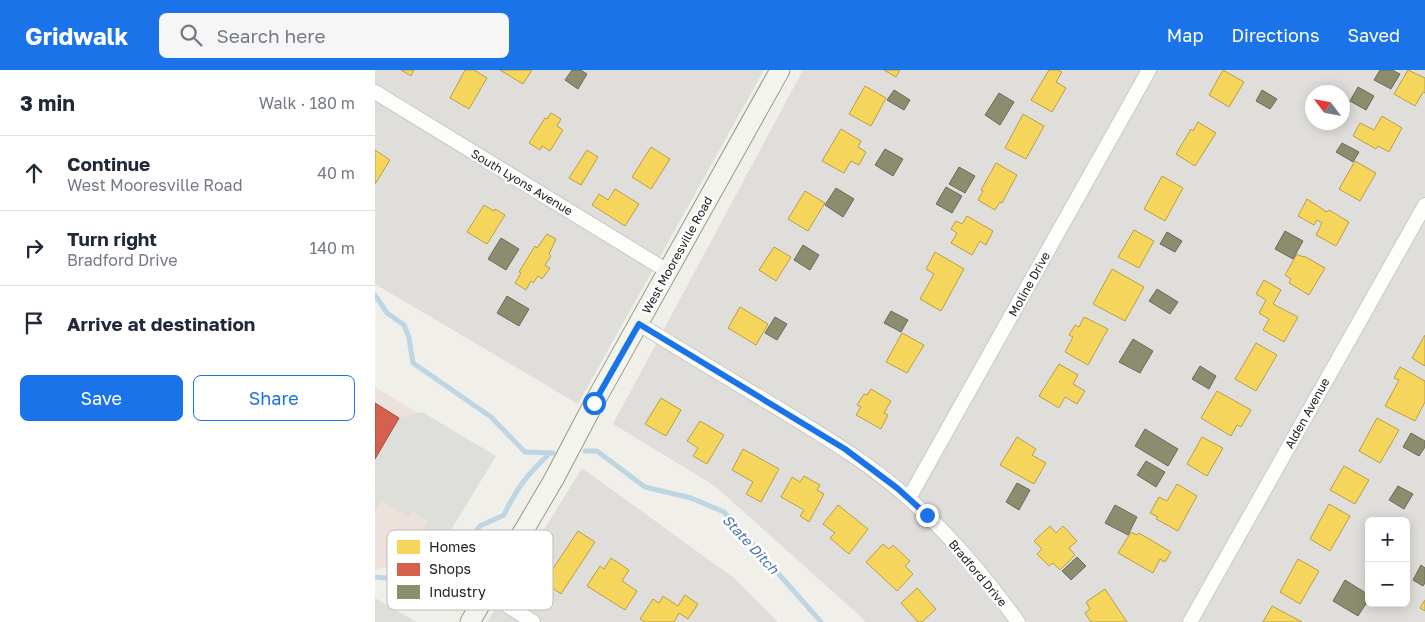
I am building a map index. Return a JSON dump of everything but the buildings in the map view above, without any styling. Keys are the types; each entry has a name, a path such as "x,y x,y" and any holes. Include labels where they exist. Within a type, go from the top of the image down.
{"main road":[{"name":"West Mooresville Road","path":"524,530 781,70"},
{"name":"West Mooresville Road","path":"470,622 477,610"}],"street":[{"name":"Moline Drive","path":"909,498 1149,70"},
{"name":"South Lyons Avenue","path":"375,92 669,272"},
{"name":"Alden Avenue","path":"1190,622 1425,205"},
{"name":"Bradford Drive","path":"639,324 845,449 871,467 909,498 956,546 1019,622"},
{"path":"514,610 533,622"}],"shaded area":[{"path":"375,70 764,70 578,404 375,284"},
{"path":"803,70 1425,70 1425,622 865,622 715,486 613,424"},
{"path":"375,387 484,453 436,530 387,530 387,567 375,570"},
{"path":"422,412 496,456 451,530 423,530 428,521 412,511 409,517 381,501 375,511 375,459 399,418"},
{"path":"582,468 734,578 778,622 487,622 494,610 553,610 553,530 544,530"},
{"path":"375,598 387,605 387,610 396,610 416,622 375,622"}],"waterway":[{"name":"State Ditch","path":"375,295 387,313 404,325 409,338 413,363 491,417 525,452 553,453"},
{"name":"State Ditch","path":"585,451 597,451 645,487 691,498 724,512 821,622"},
{"path":"477,530 480,526 504,515 524,481 550,453"},
{"path":"375,577 387,578"}],"route":[{"path":"594,403 639,324 845,449 871,467 927,515"}]}
